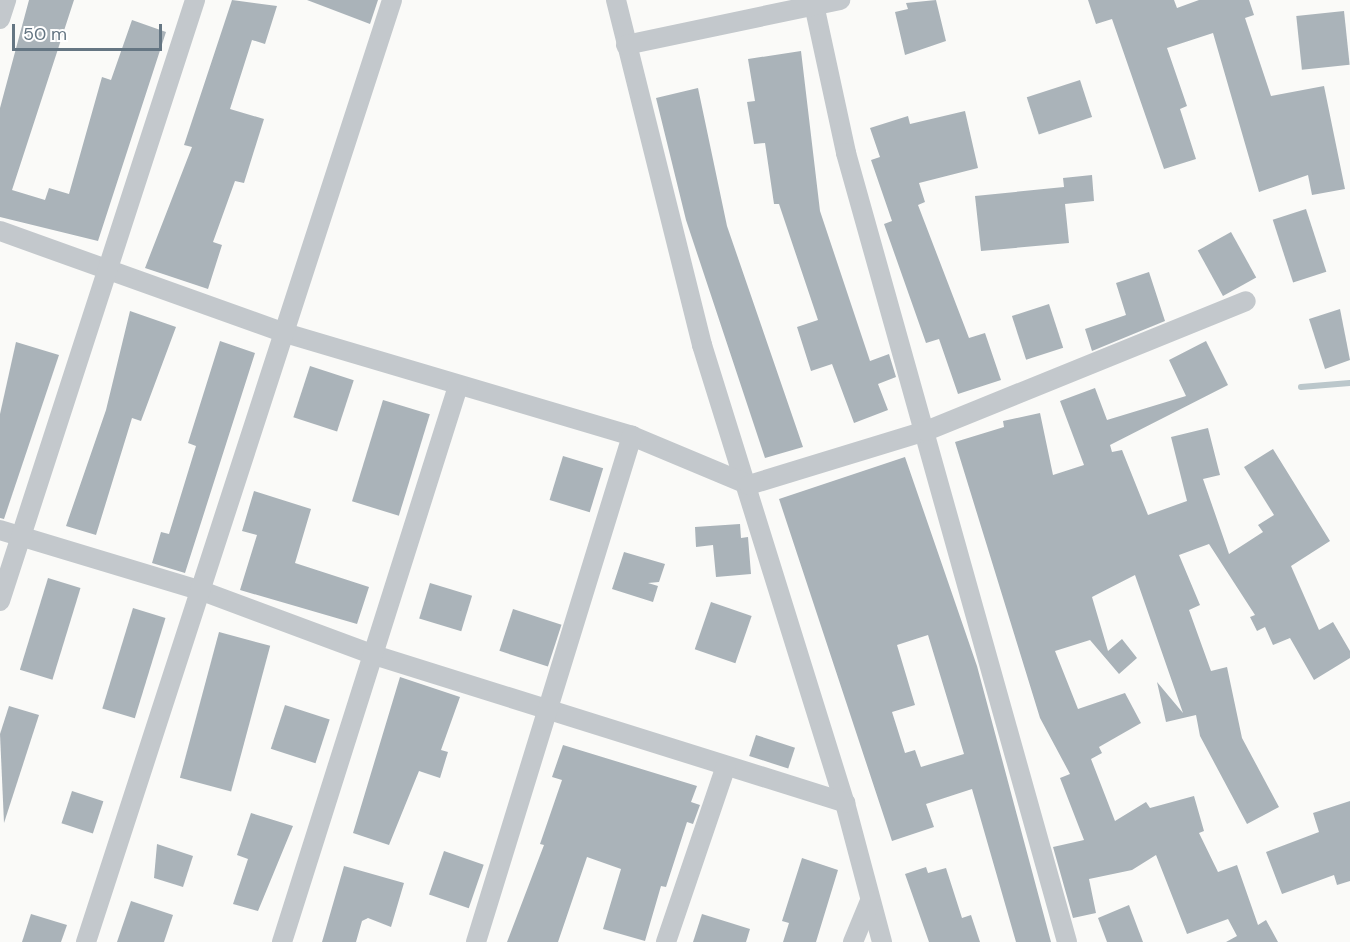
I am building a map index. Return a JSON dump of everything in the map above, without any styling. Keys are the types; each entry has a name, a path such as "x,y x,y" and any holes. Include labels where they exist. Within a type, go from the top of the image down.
{"street":[{"path":"0,19 6,0"},
{"path":"0,601 105,269 195,0"},
{"path":"86,942 202,591 392,0"},
{"path":"616,0 702,345 749,485 845,802 882,942"},
{"path":"626,45 813,3 840,0"},
{"path":"813,3 846,153 926,431 1067,942"},
{"path":"0,231 285,333 632,436 749,485 926,431 1246,301"},
{"path":"282,942 375,655 458,386"},
{"path":"476,942 552,707 632,436"},
{"path":"0,530 202,591 375,655 552,707 726,766 845,802"},
{"path":"666,942 726,766"},
{"path":"853,942 870,901"}],"building":[{"path":"29,0 74,0 12,190 45,200 49,188 69,194 102,77 111,80 132,20 166,32 98,241 0,217 0,108"},
{"path":"232,0 277,6 265,44 252,40 230,109 264,119 244,183 235,181 213,242 222,245 208,289 145,268 192,147 184,145"},
{"path":"307,0 378,0 370,24"},
{"path":"936,0 946,41 905,55 895,12 908,9 906,3"},
{"path":"1088,0 1174,0 1177,8 1199,0 1249,0 1254,15 1245,18 1271,96 1324,86 1345,189 1312,195 1308,175 1259,192 1213,33 1167,48 1187,106 1180,109 1196,159 1164,169 1112,19 1096,24"},
{"path":"1344,11 1350,65 1302,70 1296,16"},
{"path":"801,51 820,211 870,361 889,354 896,377 878,384 888,410 854,423 832,364 811,371 797,327 818,320 779,204 774,204 765,143 754,144 747,102 755,101 748,59"},
{"path":"1080,80 1092,117 1039,134 1027,97"},
{"path":"698,88 727,226 803,447 765,458 686,220 656,98"},
{"path":"965,111 978,168 919,183 925,202 918,205 969,338 985,333 1001,380 958,394 939,339 926,343 884,224 892,221 871,160 880,157 870,128 908,116 910,124"},
{"path":"1092,175 1094,201 1065,204 1069,243 981,251 975,196 1064,187 1063,178"},
{"path":"1306,209 1326,272 1293,283 1273,220"},
{"path":"1231,232 1256,277 1223,296 1198,250"},
{"path":"1149,272 1165,321 1092,351 1085,329 1126,315 1116,283"},
{"path":"1049,304 1063,348 1026,360 1012,316"},
{"path":"1340,309 1350,360 1325,369 1309,319"},
{"path":"130,311 176,327 141,421 132,418 96,535 66,526 106,410"},
{"path":"220,341 255,353 185,573 152,563 161,532 169,534 196,446 188,443"},
{"path":"1206,341 1228,385 1110,445 1112,452 1122,450 1148,515 1187,501 1171,437 1208,428 1220,475 1203,479 1229,554 1263,532 1258,525 1274,515 1244,467 1273,449 1330,541 1291,566 1319,630 1333,622 1350,651 1350,658 1314,680 1290,638 1273,645 1265,627 1257,631 1250,617 1255,615 1209,544 1179,555 1200,605 1189,610 1211,671 1227,667 1242,738 1279,807 1247,824 1200,736 1196,715 1166,722 1157,682 1183,713 1135,575 1092,597 1108,651 1122,639 1137,658 1119,674 1090,640 1055,651 1078,709 1125,693 1141,723 1099,747 1102,753 1091,759 1115,821 1146,802 1150,808 1194,796 1204,831 1199,833 1218,872 1237,865 1258,925 1266,920 1278,942 1226,942 1237,936 1228,919 1187,934 1156,855 1132,870 1089,879 1096,913 1073,918 1053,847 1084,840 1060,778 1070,774 1040,718 955,442 1004,427 1003,421 1040,413 1053,475 1084,465 1060,401 1095,388 1107,420 1186,396 1169,360"},
{"path":"16,342 59,355 4,519 0,518 0,414"},
{"path":"310,366 354,380 337,432 293,417"},
{"path":"383,400 430,414 399,516 352,501"},
{"path":"563,456 603,468 590,512 550,500"},
{"path":"905,457 977,666 1051,942 1016,942 972,789 926,804 934,827 892,841 779,499","holes":["928,635 964,754 921,767 915,750 905,753 892,712 915,705 897,645"]},
{"path":"254,491 311,509 295,563 369,587 357,624 240,590 257,535 242,531"},
{"path":"740,524 741,538 748,537 751,574 716,577 713,545 696,547 695,527"},
{"path":"624,552 665,564 659,582 648,583 658,586 653,602 612,589"},
{"path":"48,578 81,588 52,680 20,670"},
{"path":"430,583 472,596 461,631 419,618"},
{"path":"711,602 752,616 735,663 695,649"},
{"path":"133,608 166,618 135,718 102,708"},
{"path":"513,609 562,625 548,667 499,651"},
{"path":"219,632 270,646 231,792 180,778"},
{"path":"400,677 460,697 441,750 448,752 440,778 419,771 389,845 353,833"},
{"path":"285,705 330,720 315,763 271,749"},
{"path":"9,706 39,715 4,823 0,734"},
{"path":"756,735 795,748 788,769 749,756"},
{"path":"563,745 697,786 691,802 700,805 693,824 687,822 666,887 661,886 645,941 603,929 621,869 587,857 558,942 507,942 544,845 540,844 562,780 552,777"},
{"path":"72,791 103,801 93,834 61,823"},
{"path":"1350,801 1350,881 1337,885 1334,875 1282,894 1266,852 1319,832 1313,813"},
{"path":"251,813 293,826 258,911 233,904 248,859 237,855"},
{"path":"157,844 193,856 183,887 154,878"},
{"path":"444,851 484,865 469,908 429,894"},
{"path":"802,858 838,870 816,942 783,942 789,923 782,921"},
{"path":"344,866 404,883 391,927 368,918 362,921 356,942 322,942"},
{"path":"926,867 928,873 946,868 962,918 971,915 980,942 929,942 905,874"},
{"path":"131,901 173,915 164,942 117,942"},
{"path":"1129,905 1143,942 1107,942 1098,918"},
{"path":"31,914 67,925 61,942 22,942"},
{"path":"702,914 750,929 746,942 693,942"}],"waterway":[{"path":"1301,387 1350,383"}]}
